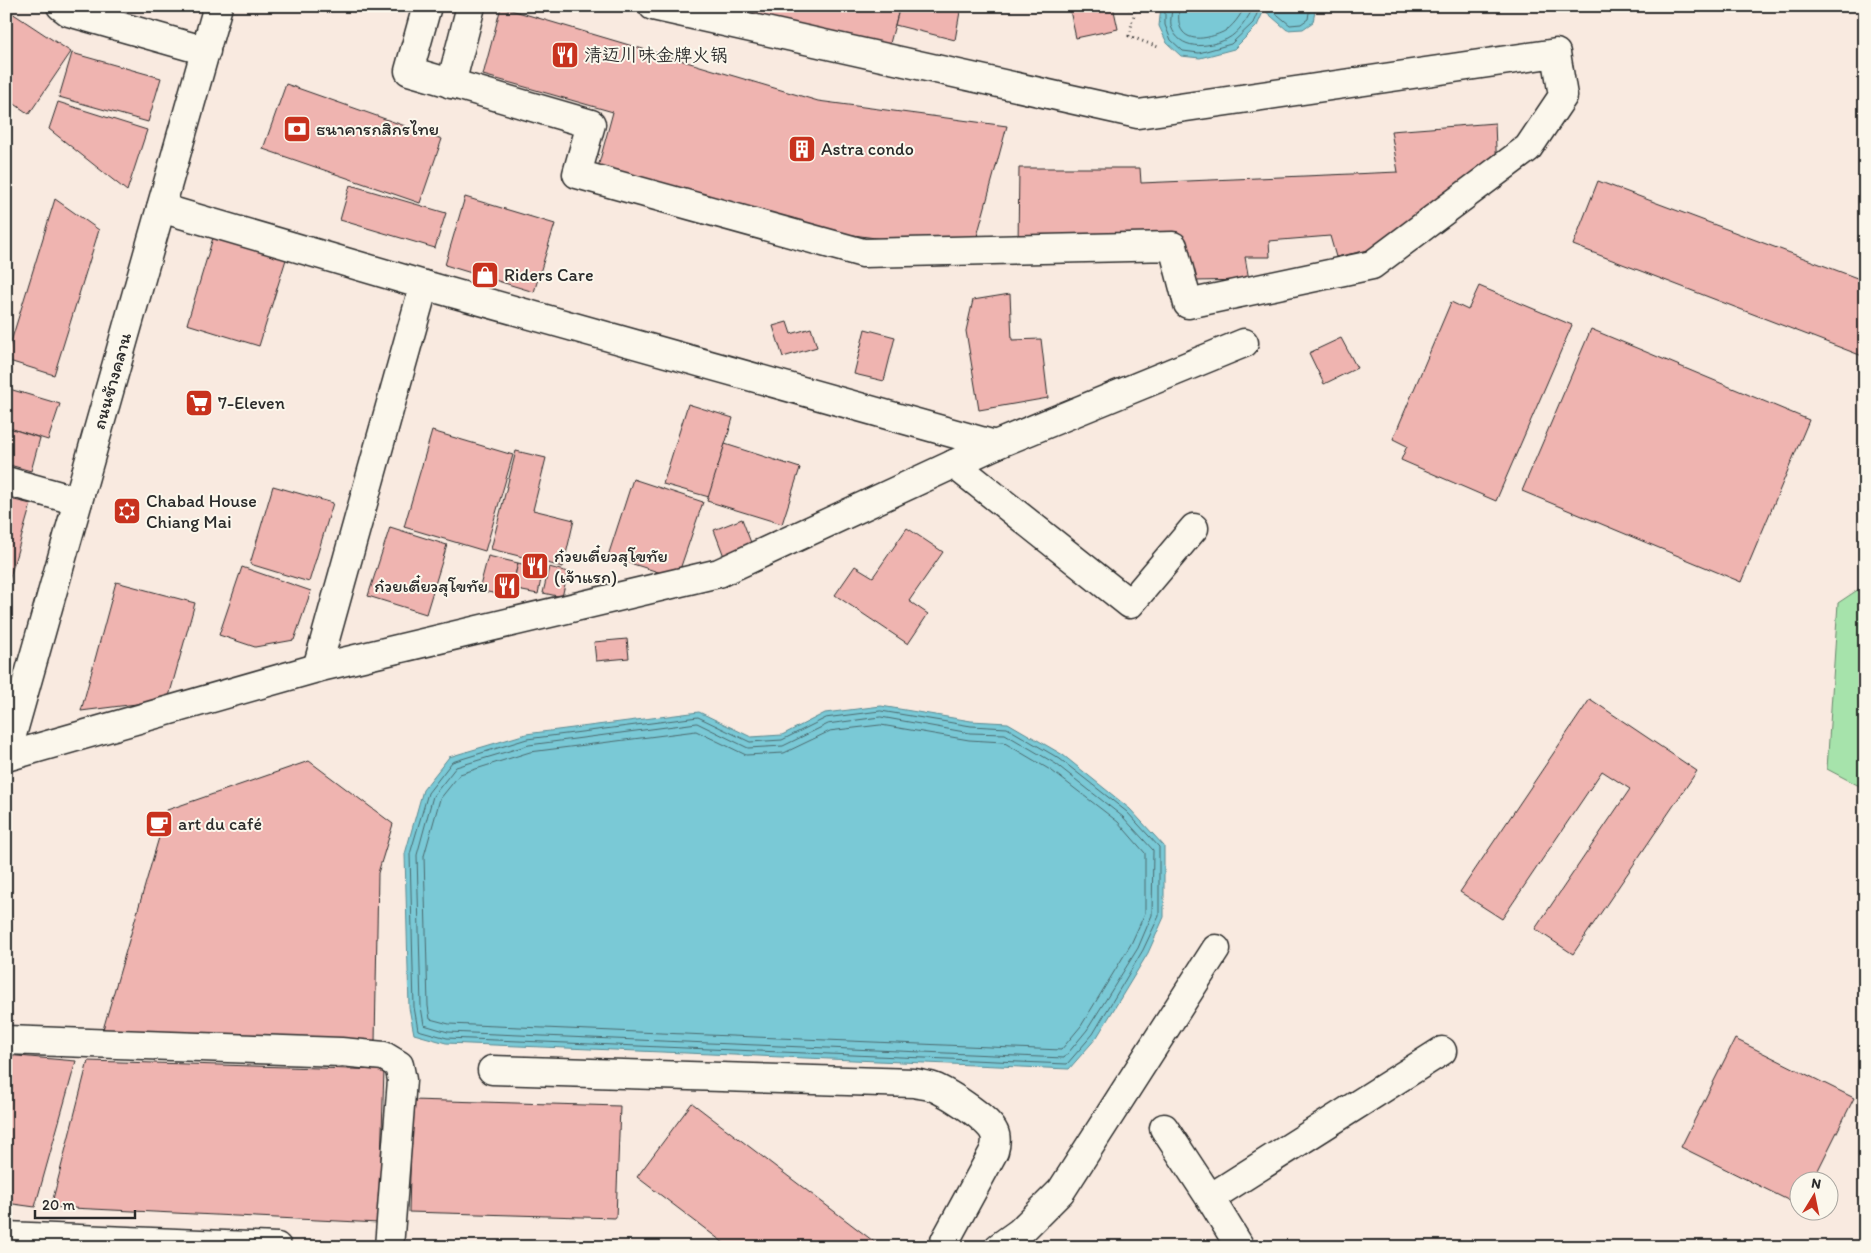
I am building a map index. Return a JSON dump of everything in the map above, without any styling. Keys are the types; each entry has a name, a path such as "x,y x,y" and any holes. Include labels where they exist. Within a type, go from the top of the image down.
{"street":[{"path":"61,6 69,12 206,51"},
{"name":"ถนนช้างคลาน","path":"6,756 218,6"},
{"path":"427,6 409,71 591,124 577,174 863,253 1173,246 1188,304 1372,265 1528,148 1563,96 1556,53 1138,114 653,6"},
{"path":"451,84 471,6"},
{"path":"161,208 424,285 995,445"},
{"path":"317,668 424,285"},
{"path":"6,756 317,668 719,573 995,445 1244,343"},
{"path":"954,464 1130,604 1194,528"},
{"path":"6,481 78,501"},
{"path":"999,1247 1020,1232 1061,1192 1216,949"},
{"path":"6,1040 341,1052 384,1056 399,1065 402,1080 389,1247"},
{"path":"1210,1198 1442,1051"},
{"path":"492,1070 914,1083 931,1086 976,1113 987,1122 994,1131 996,1141 994,1151 945,1242 945,1247"},
{"path":"1164,1128 1240,1247"},
{"path":"6,1236 277,1247"}],"path":[{"path":"1119,6 1135,8 1129,36 1158,47"},
{"path":"1445,6 1459,6"}],"green space":[{"path":"1865,585 1865,789 1827,769 1838,603"}],"water":[{"path":"1161,6 1316,6 1313,22 1303,29 1287,30 1264,10 1257,26 1234,49 1200,58 1181,56 1167,43 1159,26"},
{"path":"881,706 971,721 1008,723 1063,755 1130,809 1164,846 1164,917 1148,953 1097,1037 1069,1069 446,1043 414,1034 409,1008 405,854 423,790 449,757 526,734 699,712 751,737 782,735 825,713"}],"building":[{"path":"724,6 900,6 889,47"},
{"path":"900,6 961,6 955,40 895,25"},
{"path":"1069,6 1113,6 1118,29 1076,38"},
{"name":"Astra condo","path":"501,7 818,101 1007,126 973,251 778,225 597,171 613,112 483,75"},
{"path":"6,9 71,52 29,114 6,98"},
{"path":"72,53 161,78 148,122 59,97"},
{"path":"286,84 442,139 420,203 263,149"},
{"path":"58,102 147,130 127,191 49,129"},
{"path":"1495,123 1497,175 1402,243 1336,257 1330,236 1269,241 1270,257 1245,257 1249,280 1194,281 1182,240 1018,245 1019,168 1140,168 1141,183 1398,172 1391,131"},
{"path":"1598,181 1865,281 1865,357 1573,245"},
{"path":"350,185 446,213 435,248 340,220"},
{"path":"465,197 555,224 534,292 445,265"},
{"path":"55,199 99,230 54,375 6,360 6,358"},
{"path":"215,231 288,253 259,346 187,324"},
{"path":"1479,286 1572,325 1496,501 1401,460 1407,446 1393,439 1451,302 1468,310"},
{"path":"1010,294 1012,340 1041,339 1048,398 979,410 966,331 973,300"},
{"path":"787,322 791,334 811,328 817,347 783,357 773,326"},
{"path":"865,329 895,337 884,381 854,374"},
{"path":"1591,329 1809,420 1741,582 1522,491"},
{"path":"1341,338 1357,368 1324,384 1309,353"},
{"path":"6,388 60,404 48,440 6,427"},
{"path":"688,404 733,418 709,497 663,484"},
{"path":"6,427 40,438 31,471 6,464"},
{"path":"432,431 513,455 485,551 404,527"},
{"path":"725,444 800,468 782,524 707,501"},
{"path":"516,451 546,458 533,510 574,520 563,567 491,549"},
{"path":"633,479 703,502 677,578 608,556"},
{"path":"273,486 333,503 309,582 250,564"},
{"path":"6,498 31,504 6,591"},
{"path":"742,519 753,548 725,559 714,530"},
{"path":"390,527 447,545 426,614 368,596"},
{"path":"907,528 943,552 909,601 928,614 908,644 835,595 855,566 873,577"},
{"path":"488,556 518,563 510,597 479,590"},
{"path":"518,563 543,569 538,594 512,589"},
{"path":"242,567 311,591 294,640 255,647 219,635"},
{"path":"549,567 568,572 562,597 543,593"},
{"path":"116,582 195,603 168,700 81,711"},
{"path":"627,639 629,658 596,661 594,642"},
{"path":"1590,699 1697,771 1573,954 1535,929 1630,789 1602,771 1502,919 1460,892"},
{"path":"309,761 393,824 378,873 375,1043 102,1033 167,810"},
{"path":"1735,1039 1854,1098 1818,1170 1788,1170 1788,1200 1681,1147"},
{"path":"6,1055 76,1061 35,1207 6,1203"},
{"path":"88,1061 384,1070 379,1223 51,1207"},
{"path":"412,1100 620,1106 616,1218 409,1212"},
{"path":"692,1103 881,1247 729,1247 637,1177"}],"place":[{"name":"清迈川味金牌火锅","path":"565,55"},
{"name":"ธนาคารกสิกรไทย","path":"297,129"},
{"name":"Astra condo","path":"802,149"},
{"name":"Riders Care","path":"485,275"},
{"name":"7-Eleven","path":"199,403"},
{"name":"Chabad House Chiang Mai","path":"127,511"},
{"name":"ก๋วยเตี๋ยวสุโขทัย (เจ้าแรก)","path":"535,566"},
{"name":"ก๋วยเตี๋ยวสุโขทัย","path":"507,586"},
{"name":"art du café","path":"159,824"}]}
